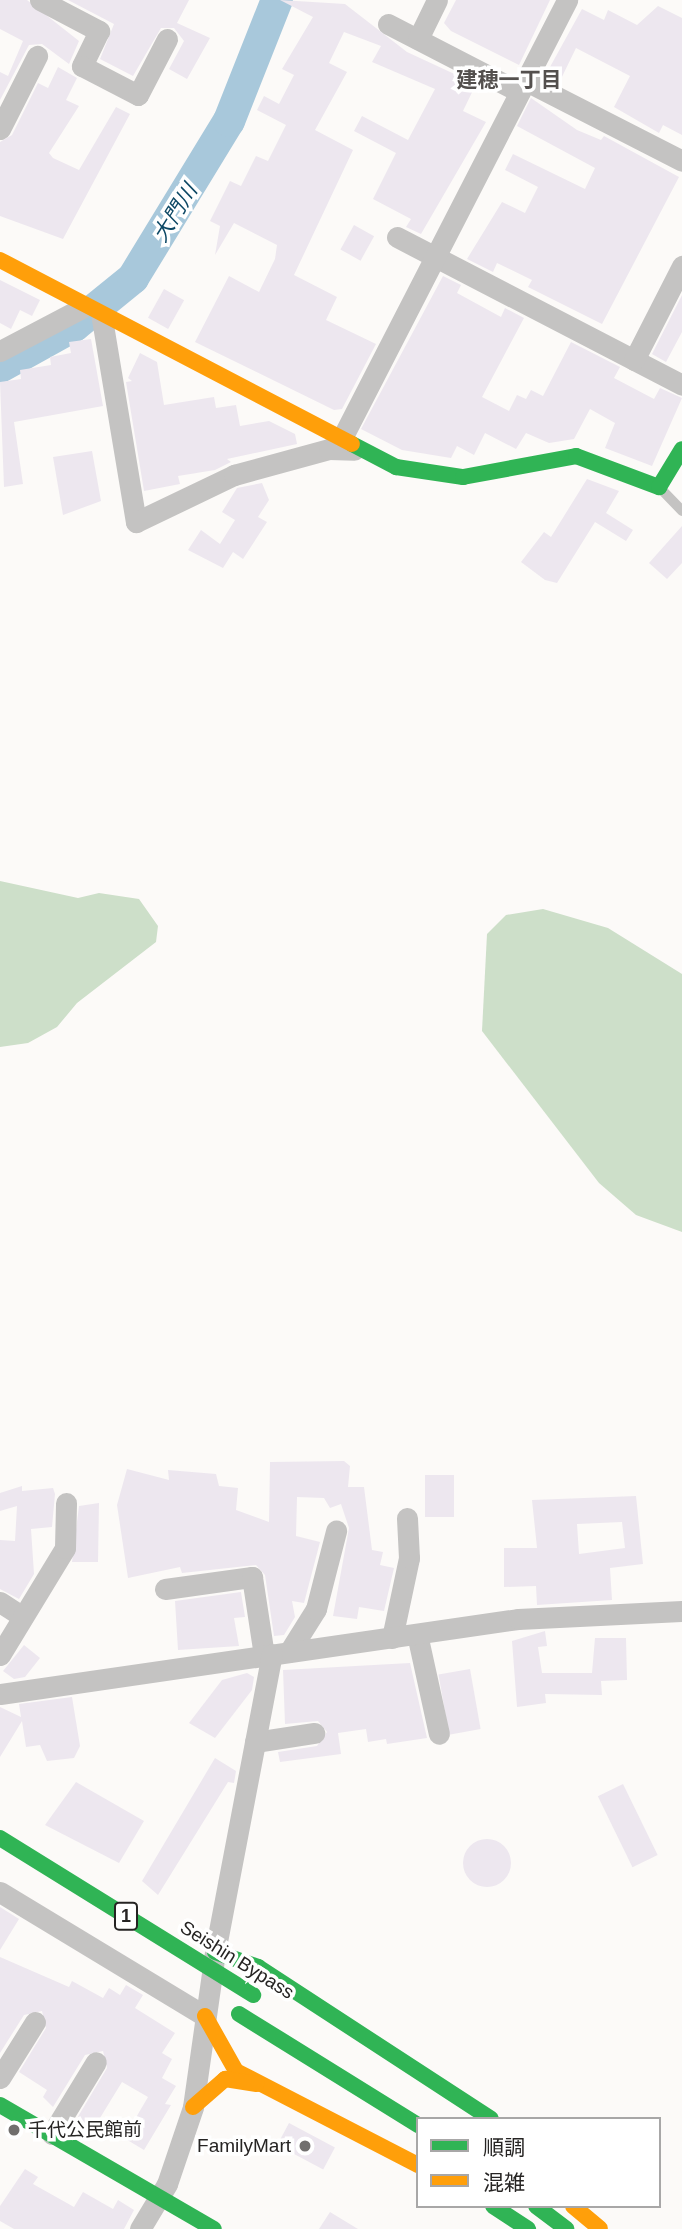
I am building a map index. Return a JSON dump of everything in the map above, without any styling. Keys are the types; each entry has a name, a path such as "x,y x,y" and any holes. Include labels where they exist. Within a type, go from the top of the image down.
{"main road":[{"path":"0,260 82,308 349,447 396,467 463,477 576,456 659,487 682,449"},
{"name":"Seishin Bypass","path":"0,1838 259,1998"},
{"path":"215,1952 258,1967 488,2117"},
{"path":"193,1986 416,2124"},
{"path":"205,2016 228,2065 257,2084 416,2164"},
{"path":"193,2107 225,2080 257,2084"},
{"path":"0,2105 160,2195 214,2229"},
{"path":"497,2208 528,2229"},
{"path":"539,2208 566,2229"},
{"path":"575,2208 600,2229"},
{"path":"605,2208 618,2221"}],"street":[{"path":"40,0 99,31 82,66 138,95 167,38"},
{"path":"418,39 437,0"},
{"path":"102,318 135,522 234,475 329,449 349,447 435,259 567,0"},
{"path":"388,24 682,161"},
{"path":"0,129 37,57"},
{"path":"397,237 682,385"},
{"path":"634,360 682,267"},
{"path":"0,351 82,308"},
{"path":"0,1655 65,1548 66,1503"},
{"path":"392,1637 410,1558 407,1518"},
{"path":"275,1654 316,1609 336,1531"},
{"path":"140,2229 160,2195 193,2107 215,1952 255,1742 275,1654 252,1577 166,1589"},
{"path":"0,1602 23,1617"},
{"path":"0,1695 519,1619 682,1611"},
{"path":"417,1634 439,1734"},
{"path":"255,1742 314,1734"},
{"path":"0,1817 215,1952"},
{"path":"0,1892 205,2016"},
{"path":"0,2078 35,2022"},
{"path":"52,2134 96,2062"}],"lane":[{"path":"659,487 682,511"}],"green space":[{"path":"0,881 78,898 99,893 139,899 158,926 156,942 77,1003 57,1027 28,1043 0,1047"},
{"path":"543,909 608,928 682,974 682,1232 636,1215 599,1183 482,1031 487,934 506,915"}],"building":[{"path":"0,0 27,0 79,41 69,64 42,44 29,45 0,100 0,72 8,76 23,41 0,29"},
{"path":"68,0 189,0 177,23 210,38 187,79 169,69 184,41 174,28 161,28 133,76 100,59 114,24"},
{"path":"280,0 345,4 407,52 476,84 463,111 486,122 421,234 406,227 411,219 373,199 396,153 354,131 362,116 408,140 435,89 372,62 381,46 344,32 329,63 347,72 315,130 353,150 294,275 337,297 326,320 376,344 342,409 334,410 195,342 229,276 259,292 275,259 277,245 234,223 215,255 220,226 210,221 230,181 241,186 256,156 268,161 286,125 257,110 264,96 279,104 294,75 282,69 313,17"},
{"path":"456,0 550,0 519,65 451,31 444,23"},
{"path":"658,6 682,18 682,135 663,125 659,133 614,107 630,76 576,48 559,83 545,76 582,9 604,20 608,10 637,25"},
{"path":"58,67 77,78 66,100 79,106 49,153 53,158 79,170 116,107 130,114 63,239 0,216 0,142 12,135 38,83 48,88"},
{"path":"531,98 577,130 601,140 604,136 679,177 602,324 528,287 532,280 497,263 493,272 467,259 502,202 525,213 538,187 505,170 513,154 585,189 595,168 517,126"},
{"path":"354,225 374,236 361,261 340,249"},
{"path":"443,276 461,285 457,293 501,317 505,308 524,318 482,397 509,411 517,395 526,399 531,390 543,396 571,342 620,367 614,378 654,399 660,388 682,398 652,466 605,448 615,423 590,409 574,439 549,443 526,433 516,449 485,433 474,455 457,446 451,458 402,450 361,429"},
{"path":"0,280 40,300 32,316 20,310 11,329 0,323"},
{"path":"164,289 184,300 168,329 148,318"},
{"path":"682,295 682,332 666,362 652,354"},
{"path":"91,339 103,406 14,422 23,484 4,487 0,382 21,379 20,370 51,365 50,357 71,353 69,342"},
{"path":"140,353 157,362 164,405 214,397 216,408 236,405 240,426 269,421 295,434 297,444 227,459 231,462 215,470 178,476 180,484 144,491 126,382 132,381 128,378"},
{"path":"92,451 101,501 63,515 53,457"},
{"path":"587,479 619,491 606,513 633,530 626,541 595,522 557,583 545,580 521,562 544,532 551,537"},
{"path":"262,483 269,500 258,517 267,522 243,559 233,552 223,568 188,550 201,530 220,544 235,520 222,512 237,488"},
{"path":"682,526 682,563 667,579 649,563"},
{"path":"344,1461 350,1466 348,1487 364,1487 372,1550 383,1552 380,1565 394,1568 384,1611 359,1607 357,1619 333,1616 349,1528 341,1504 330,1508 324,1498 297,1497 296,1536 320,1542 304,1603 292,1601 295,1617 284,1635 274,1636 265,1575 256,1565 182,1573 180,1567 128,1578 117,1505 127,1469 169,1480 168,1470 216,1474 219,1486 238,1488 236,1510 269,1522 270,1462"},
{"path":"425,1475 454,1475 454,1517 425,1517"},
{"path":"22,1486 22,1491 53,1488 55,1494 52,1527 31,1529 34,1574 19,1599 0,1589 0,1540 15,1541 17,1506 0,1511 0,1493"},
{"path":"636,1496 643,1564 610,1568 612,1600 537,1605 536,1586 504,1587 504,1548 537,1548 532,1500","holes":["622,1522 625,1548 579,1554 577,1524"]},
{"path":"99,1503 98,1562 72,1562 79,1506"},
{"path":"241,1592 245,1617 234,1618 239,1646 178,1650 175,1601"},
{"path":"545,1631 547,1646 538,1647 542,1673 592,1673 595,1638 626,1638 627,1680 601,1681 602,1695 545,1694 546,1703 517,1707 512,1641"},
{"path":"24,1645 40,1658 25,1677 14,1679 3,1671"},
{"path":"410,1663 427,1738 387,1744 386,1739 368,1742 366,1729 338,1733 341,1754 280,1762 278,1752 317,1746 327,1732 318,1721 285,1724 283,1670"},
{"path":"470,1669 481,1729 449,1735 438,1675"},
{"path":"247,1673 254,1677 252,1690 215,1738 189,1723 222,1680"},
{"path":"72,1697 80,1746 74,1758 47,1761 40,1745 26,1747 22,1721 0,1757 0,1707 21,1717 19,1704"},
{"path":"215,1758 236,1771 234,1783 228,1782 158,1895 142,1881"},
{"path":"76,1782 144,1821 119,1863 45,1825"},
{"path":"623,1784 658,1855 632,1867 598,1796"},
{"path":"487,1839 496,1840 504,1846 510,1854 510,1872 504,1880 496,1886 487,1887 478,1886 470,1880 464,1872 463,1863 464,1854 470,1846 478,1840"},
{"path":"0,1907 19,1919 0,1950"},
{"path":"0,1957 69,1987 72,1981 103,1998 109,1988 120,1995 126,1985 143,1995 135,2008 175,2033 162,2053 172,2059 162,2078 176,2086 165,2104 171,2105 144,2150 124,2138 148,2097 122,2082 92,2131 76,2120 107,2068 103,2051 85,2055 53,2107 43,2097 47,2090 19,2072 46,2028 42,2011 24,2015 0,2053"},
{"path":"289,2123 335,2147 323,2169 277,2145"},
{"path":"25,2169 38,2177 33,2184 74,2207 83,2192 113,2209 118,2200 134,2210 124,2229 14,2229 0,2221 0,2206"},
{"path":"330,2212 358,2229 319,2229"}],"waterway":[{"name":"大門川","path":"0,367 74,326 133,278 229,121 277,0"}],"traffic: fast":[{"path":"352,444 396,467 463,477 576,456 659,487 682,449"},
{"path":"0,1838 253,1995"},
{"path":"215,1952 258,1967 488,2117"},
{"path":"239,2014 416,2124"},
{"path":"0,2105 214,2229"},
{"path":"496,2208 528,2229"},
{"path":"539,2208 566,2229"}],"traffic: slow":[{"path":"0,260 352,444"},
{"path":"205,2016 236,2071 416,2164"},
{"path":"193,2107 225,2079 257,2084"},
{"path":"575,2208 600,2229"}],"place":[{"name":"千代公民館前","path":"14,2130"},
{"name":"FamilyMart","path":"305,2146"}],"district":[{"name":"建穂一丁目","path":"509,80"}]}
